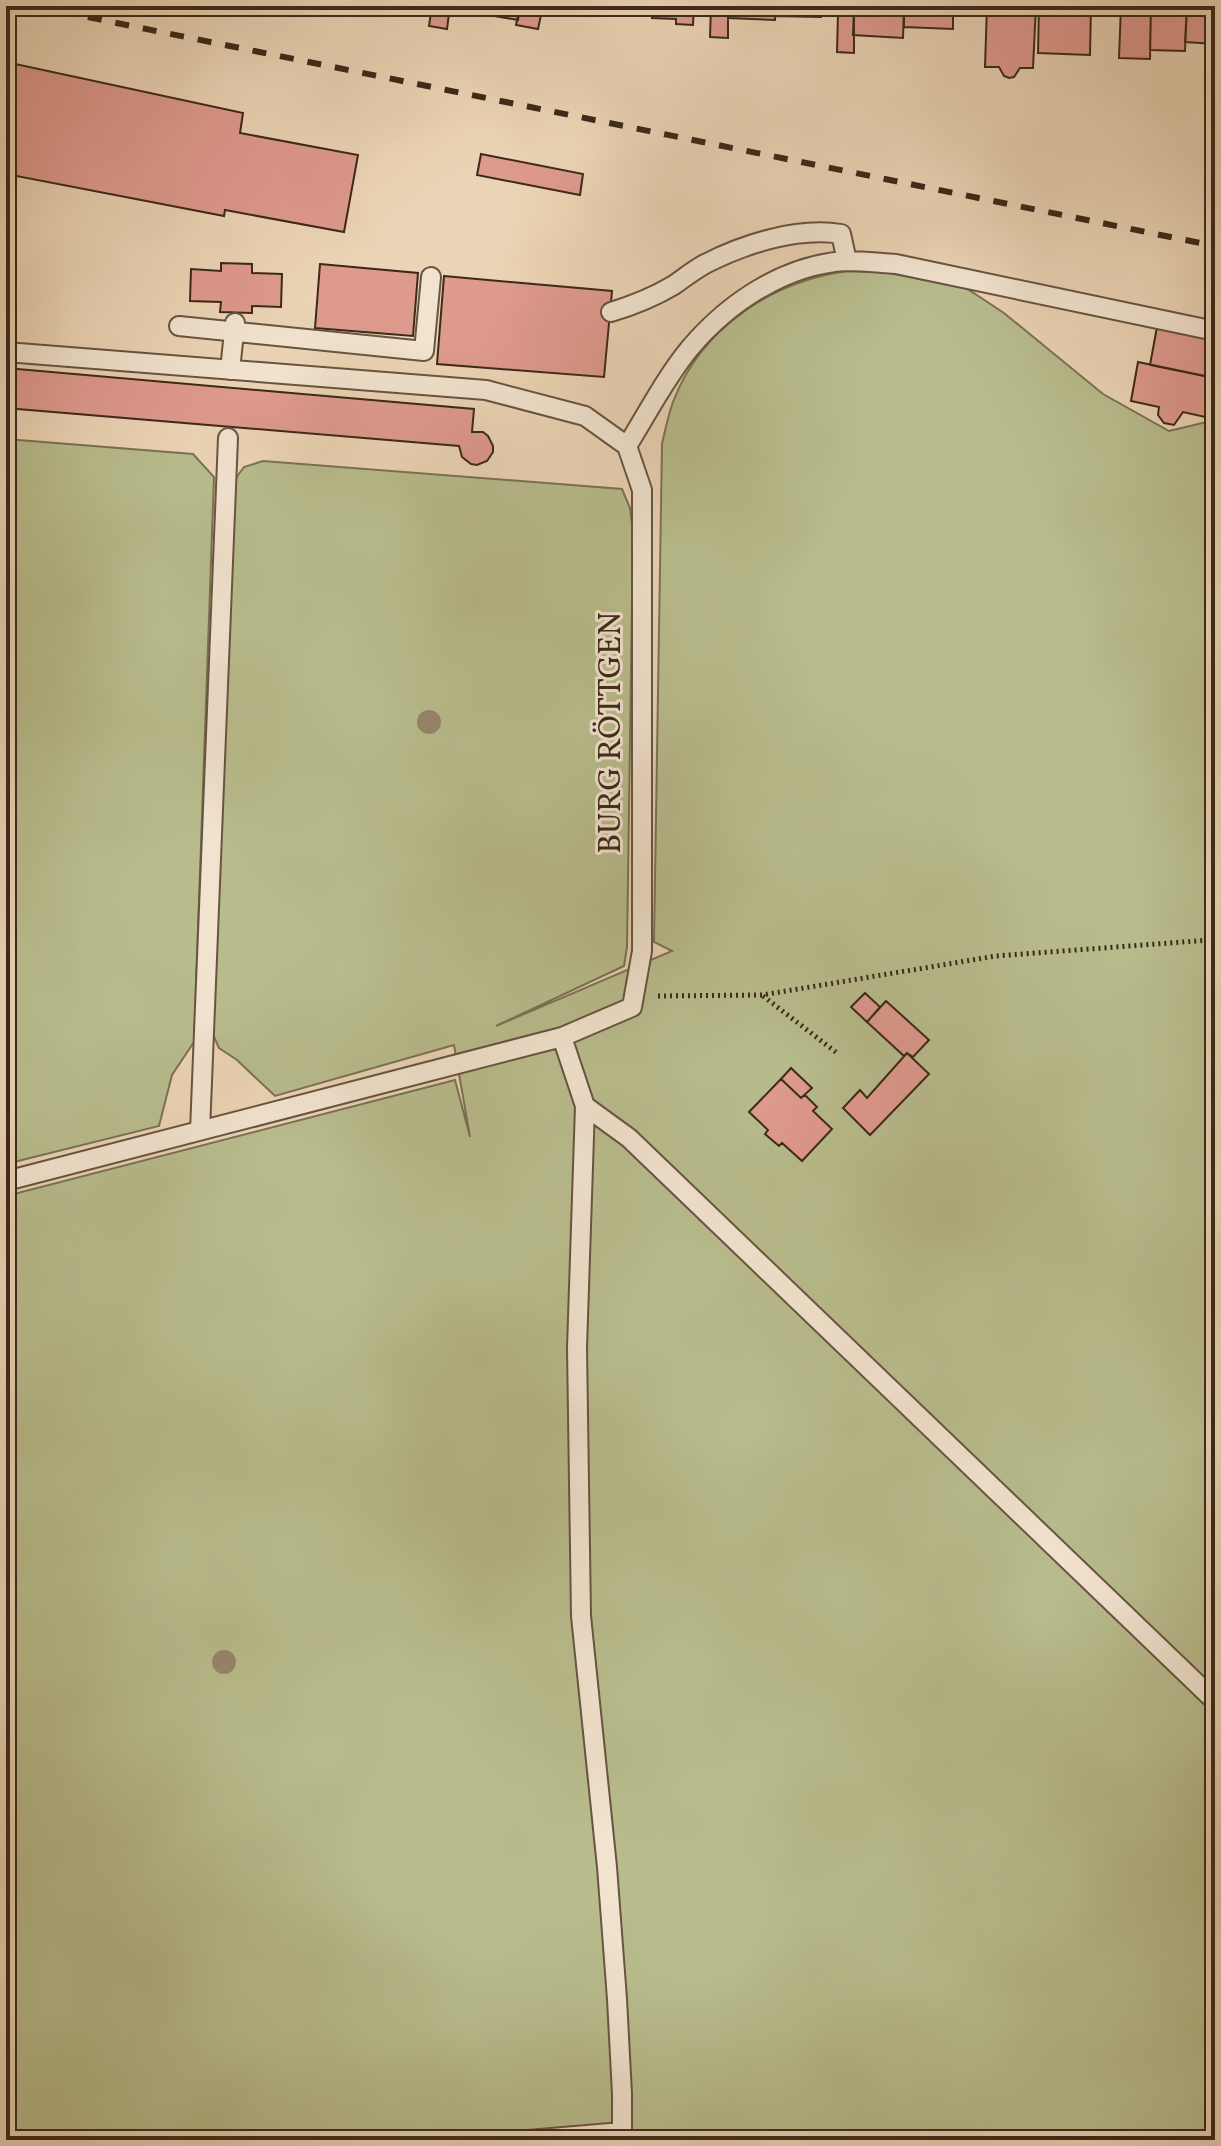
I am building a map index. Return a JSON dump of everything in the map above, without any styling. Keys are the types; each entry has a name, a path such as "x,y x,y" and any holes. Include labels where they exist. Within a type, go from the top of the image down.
{"lane":[{"path":"611,312 654,297 703,265 736,250 772,240 820,231 841,234 847,261"},
{"path":"6,352 486,390 585,416 627,446 689,349 727,311 764,286 805,268 847,261 896,264 1215,331"},
{"path":"179,326 235,327 424,351 431,277"},
{"path":"230,370 235,327"},
{"path":"200,1131 228,438"},
{"name":"BURG RÖTTGEN","path":"627,446 642,490 642,951 633,997"},
{"path":"6,1181 562,1037 632,1007 633,997"},
{"path":"528,2140 620,2136 622,2078 608,1882 581,1616 577,1348 585,1106 562,1037"},
{"path":"585,1106 629,1138 1215,1701"}],"path":[{"path":"633,997 762,995 996,956 1210,940 1215,943"},
{"path":"762,995 837,1053"}],"green space":[{"path":"848,271 884,272 966,288 1004,313 1103,394 1169,431 1215,420 1215,2140 6,2140 6,1196 455,1080 470,1137 454,1045 275,1096 237,1060 219,1048 211,1030 233,482 244,467 263,461 622,489 630,508 633,533 627,947 624,966 496,1026 672,951 654,942 662,444 667,423 685,376 701,352 742,312 793,285"},
{"path":"6,439 193,454 214,477 194,1042 172,1075 159,1126 6,1164"}],"building":[{"path":"432,6 450,6 447,29 429,26"},
{"path":"450,6 485,6 483,14"},
{"path":"485,6 520,6 518,20 483,14"},
{"path":"520,6 543,6 538,29 516,25"},
{"path":"605,6 652,6 652,15 605,15"},
{"path":"652,6 694,6 693,25 676,24 676,19 652,18"},
{"path":"711,6 728,6 728,38 710,37"},
{"path":"728,6 775,6 775,20 728,18"},
{"path":"775,6 821,6 821,17 775,16"},
{"path":"854,6 904,6 903,38 853,35"},
{"path":"904,6 953,6 953,29 904,27"},
{"path":"987,6 1036,6 1033,68 1020,68 1014,77 1009,78 999,67 985,67"},
{"path":"1039,6 1091,6 1090,55 1038,53"},
{"path":"1121,6 1151,6 1150,59 1119,58"},
{"path":"1151,6 1187,6 1185,51 1150,50"},
{"path":"1187,6 1215,6 1215,44 1185,42"},
{"path":"838,13 854,14 854,53 837,52"},
{"path":"6,62 243,113 240,133 358,155 344,232 225,210 224,216 6,174"},
{"path":"481,154 583,174 580,195 477,175"},
{"path":"221,263 252,264 252,273 282,274 281,307 252,306 252,313 220,312 221,302 190,301 191,269 221,271"},
{"path":"320,264 418,273 413,336 315,328"},
{"path":"444,276 612,291 604,377 437,364"},
{"path":"1157,327 1215,339 1209,377 1150,365"},
{"path":"1138,362 1215,378 1210,418 1183,412 1174,425 1164,423 1158,415 1159,407 1131,401"},
{"path":"6,368 474,409 472,432 483,432 488,436 493,452 487,461 477,465 462,457 459,446 6,408"},
{"path":"865,993 880,1007 867,1022 851,1007"},
{"path":"886,1001 929,1040 913,1057 907,1053 904,1056 867,1022"},
{"path":"907,1053 929,1074 870,1135 843,1108 860,1090 867,1098"},
{"path":"791,1068 812,1088 801,1098 781,1079"},
{"path":"781,1079 801,1098 805,1095 817,1107 813,1111 832,1129 802,1161 782,1143 779,1146 765,1134 768,1130 749,1112"}],"railway":[{"path":"33,6 1215,246"}]}
